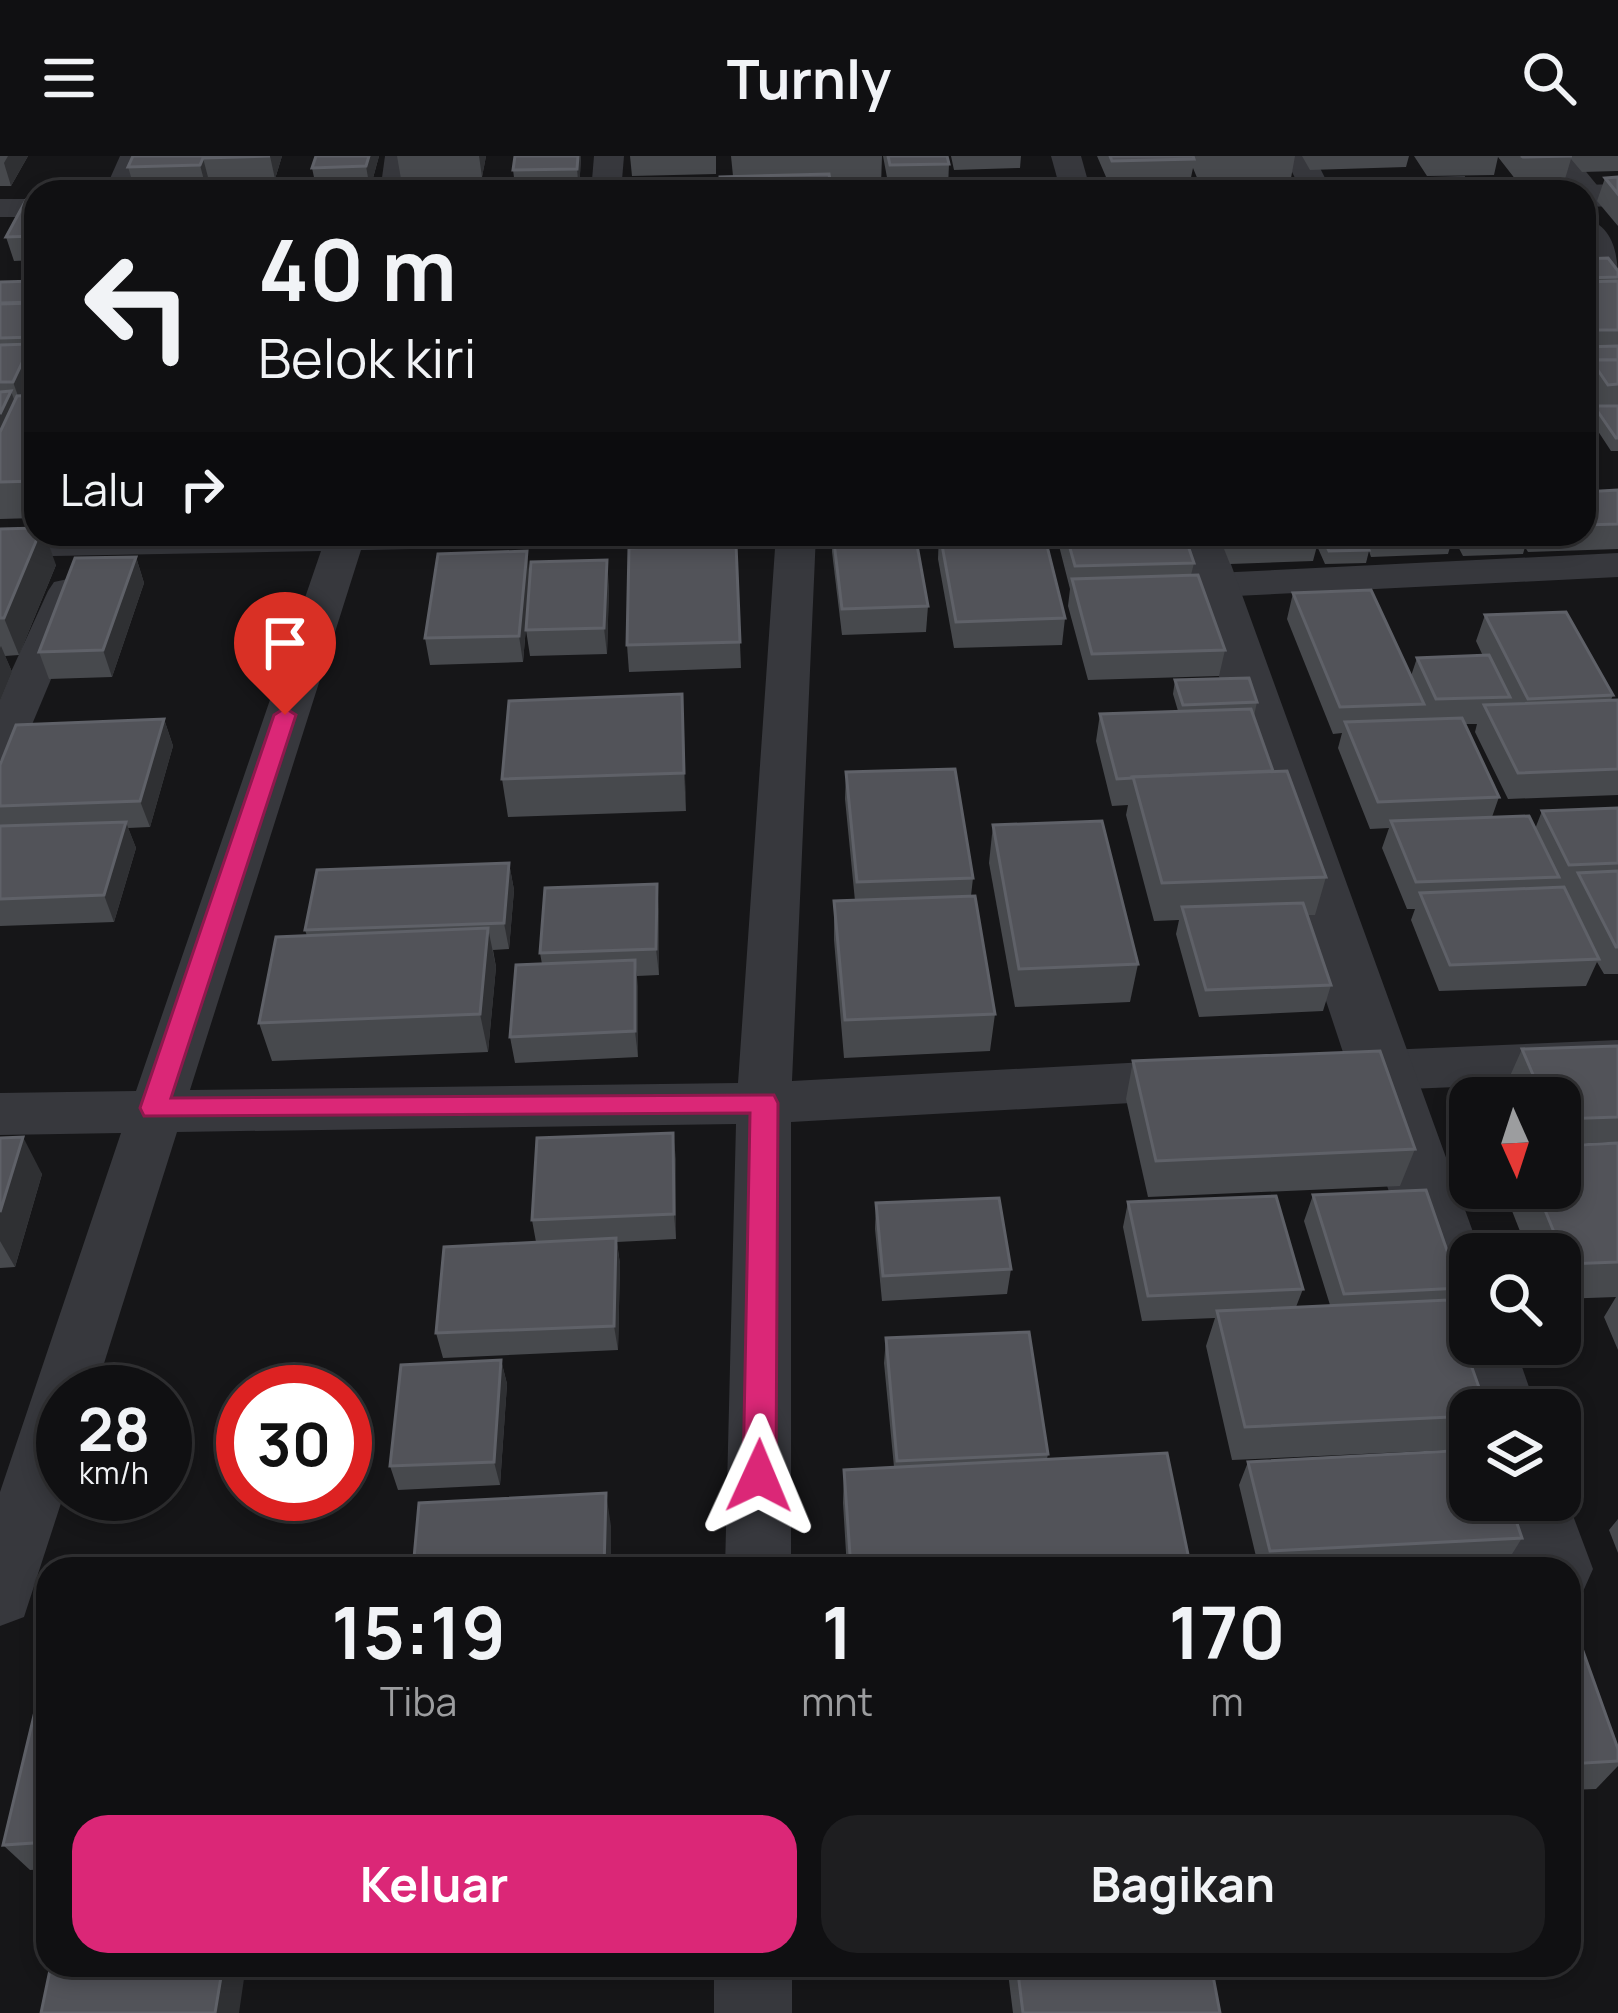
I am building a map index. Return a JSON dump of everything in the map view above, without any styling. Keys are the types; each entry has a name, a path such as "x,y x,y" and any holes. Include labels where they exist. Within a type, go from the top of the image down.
{"street":[{"path":"1596,210 1618,270"},
{"path":"0,746 110,546"},
{"path":"72,1365 342,546"},
{"path":"758,1557 764,1103 795,546"},
{"path":"1449,1262 1205,560 1618,565"},
{"path":"0,1114 154,1108 764,1103 1618,1060"},
{"path":"0,1594 36,1479"},
{"path":"1536,1521 1548,1557"},
{"path":"752,2013 753,1977"}],"building":[{"path":"133,156 270,156 128,167"},
{"path":"316,156 369,156 366,166 312,168"},
{"path":"515,156 578,156 577,169 513,170"},
{"path":"888,156 947,156 949,164 890,165"},
{"path":"1110,156 1193,156 1194,159 1112,161"},
{"path":"829,174 830,180 720,180"},
{"path":"1618,177 1618,194 1605,178"},
{"path":"1464,178 1465,180 1398,180"},
{"path":"24,204 24,236 6,237"},
{"path":"1596,258 1608,258 1618,277 1596,278"},
{"path":"24,281 24,302 0,303 0,282"},
{"path":"1618,281 1618,330 1596,330 1596,282"},
{"path":"24,303 24,337 0,338 0,304"},
{"path":"24,344 24,359 13,382 0,382 0,345"},
{"path":"1618,346 1618,360 1596,360 1596,347"},
{"path":"1596,360 1618,360 1618,384 1608,385"},
{"path":"11,391 0,414 0,392"},
{"path":"17,396 24,396 24,481 0,482 0,432"},
{"path":"1596,406 1618,406 1616,438 1596,409"},
{"path":"1618,490 1618,524 1596,525 1596,491"},
{"path":"24,528 24,546 34,546 4,618 0,618 0,529"},
{"path":"736,546 740,642 627,645 629,548"},
{"path":"834,546 917,546 928,606 842,609"},
{"path":"942,546 1047,546 1065,618 956,622"},
{"path":"1069,546 1188,546 1194,563 1075,566"},
{"path":"1327,546 1367,546 1369,550 1329,551"},
{"path":"527,551 519,636 425,638 438,554"},
{"path":"136,557 103,650 39,652 75,558"},
{"path":"607,560 604,628 526,630 531,562"},
{"path":"1198,575 1225,650 1092,654 1072,579"},
{"path":"1371,590 1424,704 1340,707 1293,593"},
{"path":"1566,612 1613,695 1528,699 1485,615"},
{"path":"1489,655 1510,697 1436,699 1417,658"},
{"path":"1249,678 1257,702 1183,705 1175,680"},
{"path":"682,694 684,773 502,779 509,701"},
{"path":"1618,700 1618,769 1518,773 1484,705"},
{"path":"1251,709 1273,771 1117,779 1100,714"},
{"path":"1462,718 1499,797 1378,802 1345,722"},
{"path":"164,719 140,801 0,806 0,765 16,725"},
{"path":"955,769 973,878 857,882 846,772"},
{"path":"1287,771 1326,877 1162,883 1133,777"},
{"path":"1618,808 1618,863 1569,865 1542,811"},
{"path":"1529,816 1559,877 1416,882 1391,821"},
{"path":"1102,821 1138,964 1019,969 993,825"},
{"path":"126,822 104,895 0,899 0,826"},
{"path":"509,863 504,923 305,930 317,870"},
{"path":"1618,871 1618,947 1616,947 1578,873"},
{"path":"657,884 656,949 540,953 545,888"},
{"path":"1564,887 1599,959 1450,965 1420,893"},
{"path":"975,896 995,1014 845,1020 834,901"},
{"path":"1303,903 1331,985 1206,990 1182,907"},
{"path":"488,928 480,1014 259,1023 276,937"},
{"path":"635,960 635,1031 510,1037 516,965"},
{"path":"1618,1046 1618,1117 1581,1118 1581,1077 1534,1077 1522,1049"},
{"path":"1380,1051 1415,1149 1156,1161 1133,1061"},
{"path":"673,1133 674,1214 532,1220 537,1138"},
{"path":"23,1137 0,1212 0,1138"},
{"path":"1618,1143 1618,1262 1581,1263 1581,1233 1554,1233 1545,1209 1581,1209 1581,1145"},
{"path":"1426,1190 1449,1256 1449,1289 1344,1294 1313,1195"},
{"path":"1276,1196 1303,1289 1148,1296 1128,1202"},
{"path":"999,1198 1011,1269 883,1276 876,1203"},
{"path":"616,1238 614,1326 436,1333 444,1247"},
{"path":"1448,1300 1449,1365 1471,1365 1480,1389 1449,1389 1449,1417 1245,1427 1217,1311"},
{"path":"1029,1332 1048,1454 897,1461 886,1338"},
{"path":"501,1360 494,1462 390,1466 401,1365"},
{"path":"1449,1451 1449,1521 1516,1521 1522,1538 1270,1551 1248,1462"},
{"path":"1167,1453 1189,1557 850,1557 844,1470"},
{"path":"606,1493 604,1557 414,1557 419,1503"},
{"path":"1581,1646 1618,1749 1618,1761 1581,1763"},
{"path":"36,1707 36,1843 3,1845"},
{"path":"48,1977 221,1977 215,2013 41,2013"},
{"path":"1018,1977 1213,1977 1220,2013 1023,2013"}],"route":[{"path":"285,715 154,1108 764,1103 759,1476"}]}
